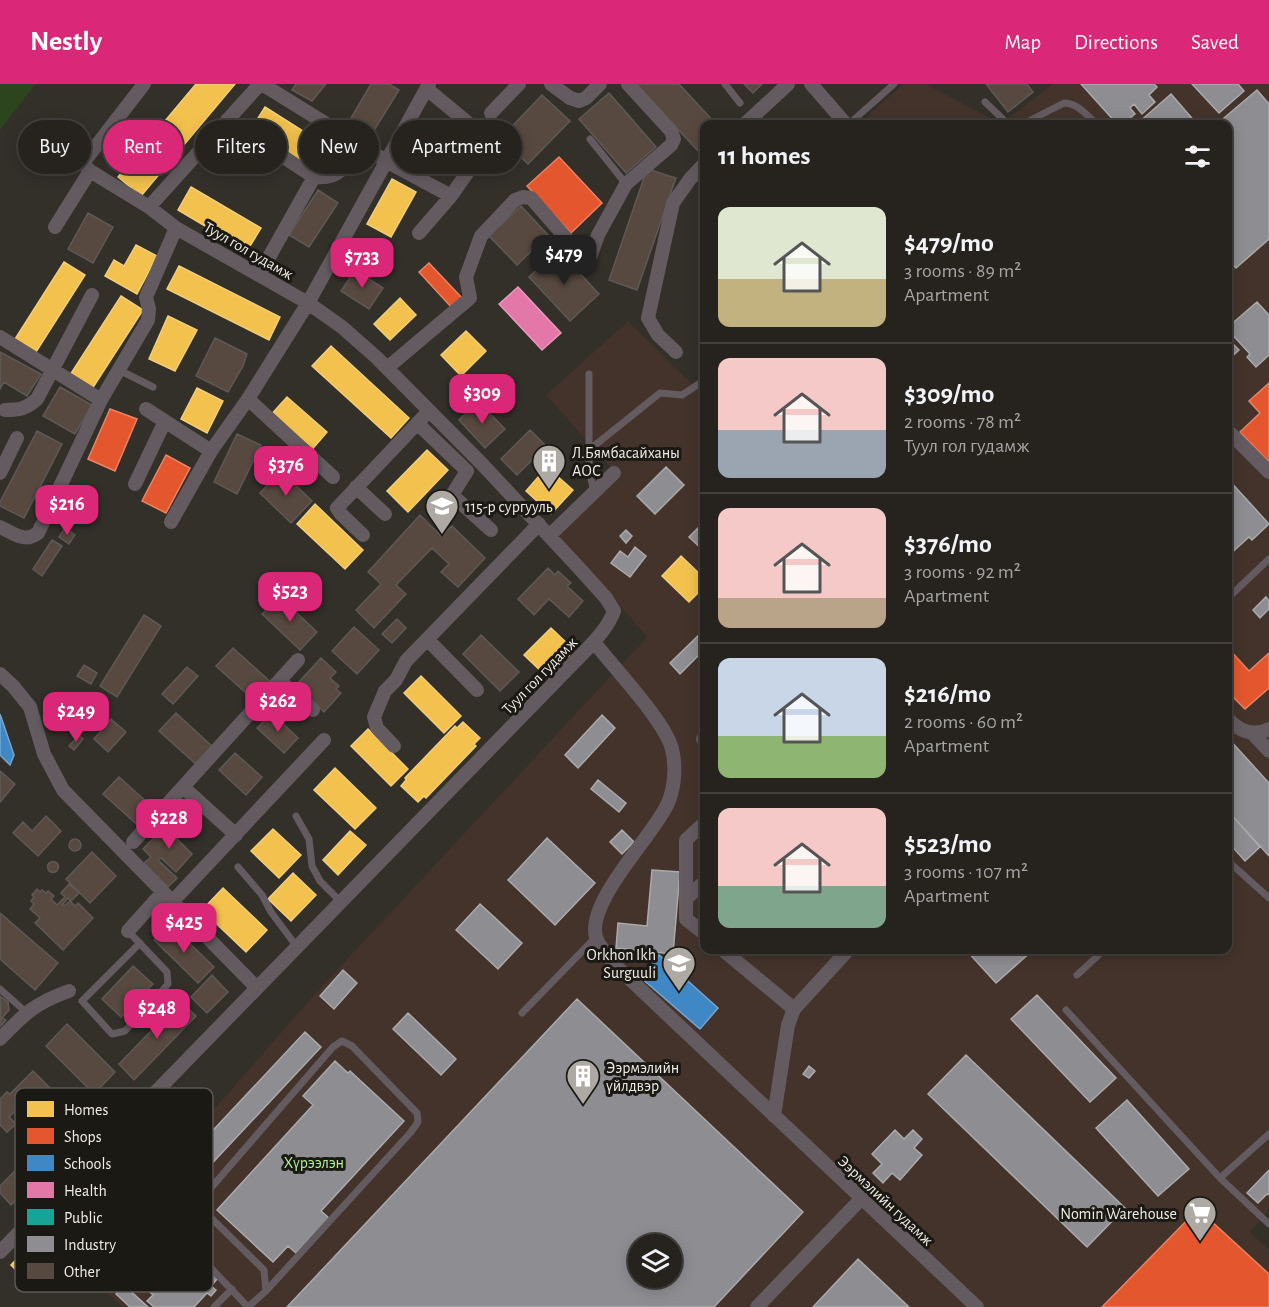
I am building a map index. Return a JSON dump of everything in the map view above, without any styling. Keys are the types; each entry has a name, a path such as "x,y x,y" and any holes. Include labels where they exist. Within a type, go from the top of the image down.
{"street":[{"path":"91,152 144,84"},
{"path":"227,120 261,84 319,120"},
{"path":"491,113 519,84"},
{"path":"551,84 570,98 579,101 586,98 600,84"},
{"path":"387,368 470,298 466,277 481,236 515,200 523,197 531,198 580,254 591,255 598,235 626,184 671,145 674,139 671,132 628,84"},
{"path":"749,120 788,84"},
{"path":"811,84 843,120"},
{"path":"171,522 211,451 248,399 308,303 428,86 486,138 488,144 451,196 419,233"},
{"path":"149,207 195,156"},
{"path":"379,157 451,196"},
{"path":"287,159 314,177 328,179 336,174"},
{"path":"676,352 658,335 648,318 673,203 700,169"},
{"name":"Туул гол гудамж","path":"91,172 149,207 176,228 308,303 342,327 387,368 539,524 606,598 614,611 611,619 594,642 159,1088"},
{"path":"55,227 88,174"},
{"path":"259,275 314,177"},
{"path":"0,527 25,538 30,538 38,532 101,400 148,320 149,309 146,297 176,228"},
{"path":"5,410 20,410 37,399 92,295"},
{"path":"0,337 101,400"},
{"path":"248,399 333,477"},
{"path":"146,409 211,451"},
{"path":"363,535 340,514 338,508 428,412"},
{"path":"135,484 165,421"},
{"path":"417,423 467,471 452,495 491,530"},
{"path":"1232,434 1269,472"},
{"path":"0,473 17,438"},
{"path":"549,536 614,473"},
{"path":"356,487 385,514"},
{"path":"394,746 377,728 374,717 385,691 396,680 406,661 539,524"},
{"path":"427,639 477,690"},
{"path":"594,642 664,731 672,748 674,768 672,791 668,804 606,897 596,922 596,937"},
{"path":"133,842 298,660"},
{"path":"0,674 30,706 44,754 63,790 257,988"},
{"path":"280,681 313,710"},
{"path":"1232,724 1236,728 1253,734 1269,729"},
{"path":"1253,734 1269,752"},
{"path":"128,931 236,835 324,740"},
{"path":"183,787 236,835"},
{"path":"700,827 686,840 686,919 700,930"},
{"path":"686,899 700,885"},
{"name":"Ээрмэлийн гудамж","path":"596,937 617,967 976,1307"},
{"path":"728,954 794,1009"},
{"path":"774,1116 788,1025 794,1009 844,954"},
{"path":"0,1039 37,1004 69,991"},
{"path":"757,1307 861,1199"},
{"name":"Туул гол гудамж","path":"0,1252 15,1236"}],"lane":[{"path":"725,84 740,103"},
{"path":"852,120 894,84"},
{"path":"985,102 1004,120"},
{"path":"1031,120 1064,103 1069,103 1077,106 1093,120"},
{"path":"590,139 626,184"},
{"path":"119,370 153,387"},
{"path":"589,374 589,470 594,492"},
{"path":"589,450 660,393 682,394 700,383"},
{"path":"1232,594 1269,558"},
{"path":"296,816 309,839 312,866 320,881 341,902"},
{"path":"1232,865 1269,898"},
{"path":"238,867 262,895 271,912 297,947"},
{"path":"128,931 140,943 167,972 168,984 125,1031 112,1034 82,1001 140,943"},
{"path":"522,1013 596,937"},
{"path":"1077,975 1100,954"},
{"path":"0,989 26,1012"},
{"path":"1065,1010 1220,1178 1268,1222"},
{"path":"213,1185 333,1047 342,1041 352,1046 417,1113 418,1122 411,1132 266,1291 248,1307 213,1270"},
{"path":"1220,1178 1269,1134"},
{"path":"213,1219 264,1270 266,1291"},
{"path":"214,1307 232,1289"}],"shaded area":[{"path":"903,84 926,84 994,120 863,120"},
{"path":"1053,84 1269,84 1269,1211 1250,1232 1269,1250 1269,1307 122,1307 106,1292 213,1292 213,1110 313,996 647,637 550,526 610,467 546,395 628,321 692,384 700,377 700,954 1232,954 1232,120 1006,120"}],"green space":[{"path":"0,84 36,84 0,130"}],"building: Homes":[{"path":"196,84 235,84 205,120 195,120 195,132 183,146 183,120 166,120"},
{"path":"196,84 235,84 205,120 195,120 195,132 183,146 183,120 166,120"},
{"path":"265,107 286,120 257,120"},
{"path":"287,121 299,128 299,159 287,152"},
{"path":"121,174 159,174 141,196 118,177"},
{"path":"121,174 159,174 141,196 118,177"},
{"path":"392,179 416,192 391,237 367,224"},
{"path":"191,187 261,228 247,251 178,210"},
{"path":"136,245 157,256 137,294 105,276 114,260 124,266"},
{"path":"64,262 85,275 36,352 15,339"},
{"path":"179,266 280,317 269,340 167,289"},
{"path":"121,296 143,310 92,389 70,375"},
{"path":"400,298 416,315 390,340 374,324"},
{"path":"168,316 197,330 175,371 149,359"},
{"path":"466,331 486,351 461,376 441,355"},
{"path":"331,346 409,418 391,438 312,366"},
{"path":"197,388 223,401 207,433 181,419"},
{"path":"287,397 327,432 309,453 269,417"},
{"path":"427,450 448,470 408,512 387,491"},
{"name":"Л.Бямбасайханы АОС","path":"547,467 573,490 551,514 526,491"},
{"path":"315,504 363,550 345,569 297,524"},
{"path":"681,556 700,574 700,591 689,602 662,576"},
{"path":"551,628 574,650 548,678 524,655"},
{"path":"421,676 461,716 444,733 404,693"},
{"path":"463,722 480,738 474,744 476,746 426,798 424,796 418,802 401,786 405,778 455,726 457,728"},
{"path":"368,729 408,769 391,786 351,746"},
{"path":"335,768 376,808 355,829 314,790"},
{"path":"273,829 301,855 279,878 251,851"},
{"path":"350,831 366,845 338,875 323,860"},
{"path":"293,873 316,895 291,921 268,899"},
{"path":"223,888 267,930 246,952 202,910"}],"building: Shops":[{"path":"559,157 602,203 571,233 527,186"},
{"path":"429,263 463,299 453,309 419,272"},
{"path":"1269,383 1269,462 1240,432 1260,413 1249,401"},
{"path":"110,409 137,419 115,471 88,459"},
{"path":"166,455 190,468 166,513 142,501"},
{"path":"1232,652 1249,671 1269,653 1269,688 1245,709 1232,696"},
{"name":"Nomin Warehouse","path":"1198,1209 1269,1274 1269,1307 1102,1307"}],"building: Schools":[{"path":"0,714 14,755 10,765 0,755"},
{"name":"Orkhon Ikh Surguuli","path":"659,955 718,1008 700,1029 640,977"}],"building: Health":[{"path":"518,287 561,333 542,350 499,304"}],"building: Industry":[{"path":"1081,84 1154,84 1157,87 1149,95 1155,102 1142,114 1134,104 1130,108 1135,114 1128,120 1113,120"},
{"path":"1192,84 1238,84 1244,91 1219,113"},
{"path":"1257,90 1269,104 1269,239 1236,268 1232,264 1232,120 1222,120"},
{"path":"1171,94 1194,120 1142,120"},
{"path":"1257,302 1269,315 1269,355 1256,367 1247,357 1250,354 1232,334 1232,324"},
{"path":"1232,343 1239,350 1232,356"},
{"path":"666,467 684,485 655,514 637,496"},
{"path":"1232,483 1269,524 1252,540 1249,537 1232,552"},
{"path":"700,526 700,547 689,537"},
{"path":"626,530 632,536 626,543 620,536"},
{"path":"635,547 646,556 630,577 611,563 620,551 628,557"},
{"path":"1266,597 1269,601 1269,609 1260,618 1253,610"},
{"path":"700,634 700,654 680,674 670,663"},
{"path":"602,715 615,728 578,768 565,755"},
{"path":"1232,742 1269,783 1269,856 1232,815"},
{"path":"598,780 626,803 619,812 591,789"},
{"path":"1232,816 1260,847 1245,861 1232,846"},
{"path":"622,830 634,842 622,854 610,842"},
{"path":"547,838 595,883 555,925 508,880"},
{"path":"652,870 680,872 673,954 616,948 618,923 647,926"},
{"path":"480,904 522,943 498,969 456,930"},
{"path":"970,954 1029,954 996,983"},
{"path":"343,970 357,983 334,1009 320,996"},
{"path":"1037,995 1116,1078 1090,1102 1011,1019"},
{"name":"Ээрмэлийн үйлдвэр","path":"577,999 803,1212 714,1307 287,1307"},
{"path":"408,1013 456,1059 441,1075 393,1029"},
{"path":"305,1032 321,1047 213,1162 213,1130"},
{"path":"966,1055 1125,1208 1087,1247 928,1094"},
{"name":"Хүрээлэн","path":"335,1061 348,1073 350,1071 404,1121 321,1211 329,1218 296,1253 288,1246 273,1262 217,1210 313,1105 303,1096"},
{"path":"809,1066 815,1071 809,1078 803,1074"},
{"path":"1127,1100 1189,1169 1158,1196 1096,1128"},
{"path":"895,1130 904,1139 913,1130 922,1139 914,1148 922,1155 900,1180 892,1173 883,1183 873,1173 882,1164 872,1154"},
{"path":"1269,1170 1269,1195 1267,1194 1258,1203 1247,1193"},
{"path":"858,1259 909,1307 813,1307"},
{"path":"213,1273 218,1278 213,1284"},
{"path":"213,1288 216,1290 211,1296 207,1293 194,1307 154,1307 147,1301 153,1295 150,1292 213,1292"},
{"path":"132,1292 148,1307 130,1307 116,1294"}],"building: Other":[{"path":"296,84 326,84 312,101 292,90"},
{"path":"371,84 389,84 399,90 379,122 379,120 350,120"},
{"path":"636,84 679,84 712,120 700,120 700,149 698,151"},
{"path":"744,84 762,84 753,93"},
{"path":"986,84 1027,84 1033,92 1008,112"},
{"path":"609,93 656,147 626,173 579,119"},
{"path":"542,95 570,121 528,164 522,158 522,120 518,120"},
{"path":"647,169 676,178 637,290 609,280"},
{"path":"318,190 338,203 309,247 289,235"},
{"path":"521,206 548,235 517,265 489,236"},
{"path":"88,213 113,227 93,263 68,249"},
{"path":"558,250 599,294 570,321 529,277"},
{"path":"355,270 383,288 369,309 341,291"},
{"path":"215,338 247,354 228,392 196,376"},
{"path":"0,352 41,374 27,396 4,382 0,389"},
{"path":"60,387 92,405 75,434 43,416"},
{"path":"478,401 505,429 485,448 459,420"},
{"path":"530,430 546,446 517,475 501,459"},
{"path":"37,431 62,444 24,518 0,506 0,502"},
{"path":"237,434 261,445 237,494 214,482"},
{"path":"281,471 312,501 291,523 260,493"},
{"path":"420,515 441,536 452,526 485,558 458,587 441,572 449,564 432,548 396,585 406,594 374,628 356,610 381,584 368,572"},
{"path":"65,528 75,535 69,544 59,537"},
{"path":"52,540 62,546 42,576 33,569"},
{"path":"548,568 555,575 558,571 571,583 567,586 583,601 569,617 549,599 534,615 518,599"},
{"path":"279,596 317,632 300,650 262,614"},
{"path":"144,615 161,626 117,697 100,686"},
{"path":"397,619 406,628 392,643 382,634"},
{"path":"354,627 379,650 357,674 332,651"},
{"path":"481,635 519,672 500,691 463,654"},
{"path":"233,648 273,684 256,702 216,666"},
{"path":"321,658 336,672 330,678 339,686 336,689 341,693 324,712 296,685"},
{"path":"84,665 97,673 91,684 77,676"},
{"path":"187,667 198,676 173,704 162,694"},
{"path":"60,699 70,706 67,710 57,703"},
{"path":"176,713 214,748 198,766 159,731"},
{"path":"272,713 298,738 284,753 257,728"},
{"path":"111,719 126,732 108,752 94,739"},
{"path":"79,735 83,739 74,750 69,746"},
{"path":"235,753 262,777 246,795 219,770"},
{"path":"0,771 15,784 0,802"},
{"path":"119,777 157,811 142,829 103,794"},
{"path":"192,811 197,817 177,839 192,854 176,872 161,858 158,860 177,878 168,887 144,863 151,857 143,849 170,821 177,828"},
{"path":"46,816 61,831 38,856 13,833 23,822 32,831"},
{"path":"77,839 81,845 77,851 73,851 69,843"},
{"path":"92,852 116,876 90,903 66,879"},
{"path":"53,862 57,863 57,871 53,872 49,871 48,867 49,863"},
{"path":"69,884 79,893 71,901 68,898 62,905 70,901 75,906 78,903 93,918 63,950 35,923 40,918 30,909 34,904 31,901 34,897 32,895 37,889 40,892 48,891 54,896 51,899 57,905 65,897 61,893"},
{"path":"0,913 58,963 35,990 0,959"},
{"path":"170,924 214,967 198,983 154,940"},
{"path":"133,966 153,984 121,1017 102,999"},
{"path":"212,975 228,992 207,1013 191,997"},
{"path":"0,996 8,1002 9,1010 2,1018 6,1020 1,1026"},
{"path":"180,1001 196,1016 134,1080 119,1064"},
{"path":"67,1024 115,1072 100,1088 88,1088 46,1046"},
{"path":"33,1071 50,1088 16,1088"},
{"path":"15,1089 15,1111 9,1117 15,1125 7,1132 0,1125 0,1099 7,1092 10,1094"},
{"path":"15,1171 15,1201 11,1205 0,1193 0,1186"}],"place":[{"name":"Л.Бямбасайханы АОС","path":"549,490"},
{"name":"115-р сургууль","path":"442,535"},
{"name":"Orkhon Ikh Surguuli","path":"679,992"},
{"name":"Ээрмэлийн үйлдвэр","path":"583,1105"},
{"name":"Nomin Warehouse","path":"1200,1242"}]}
